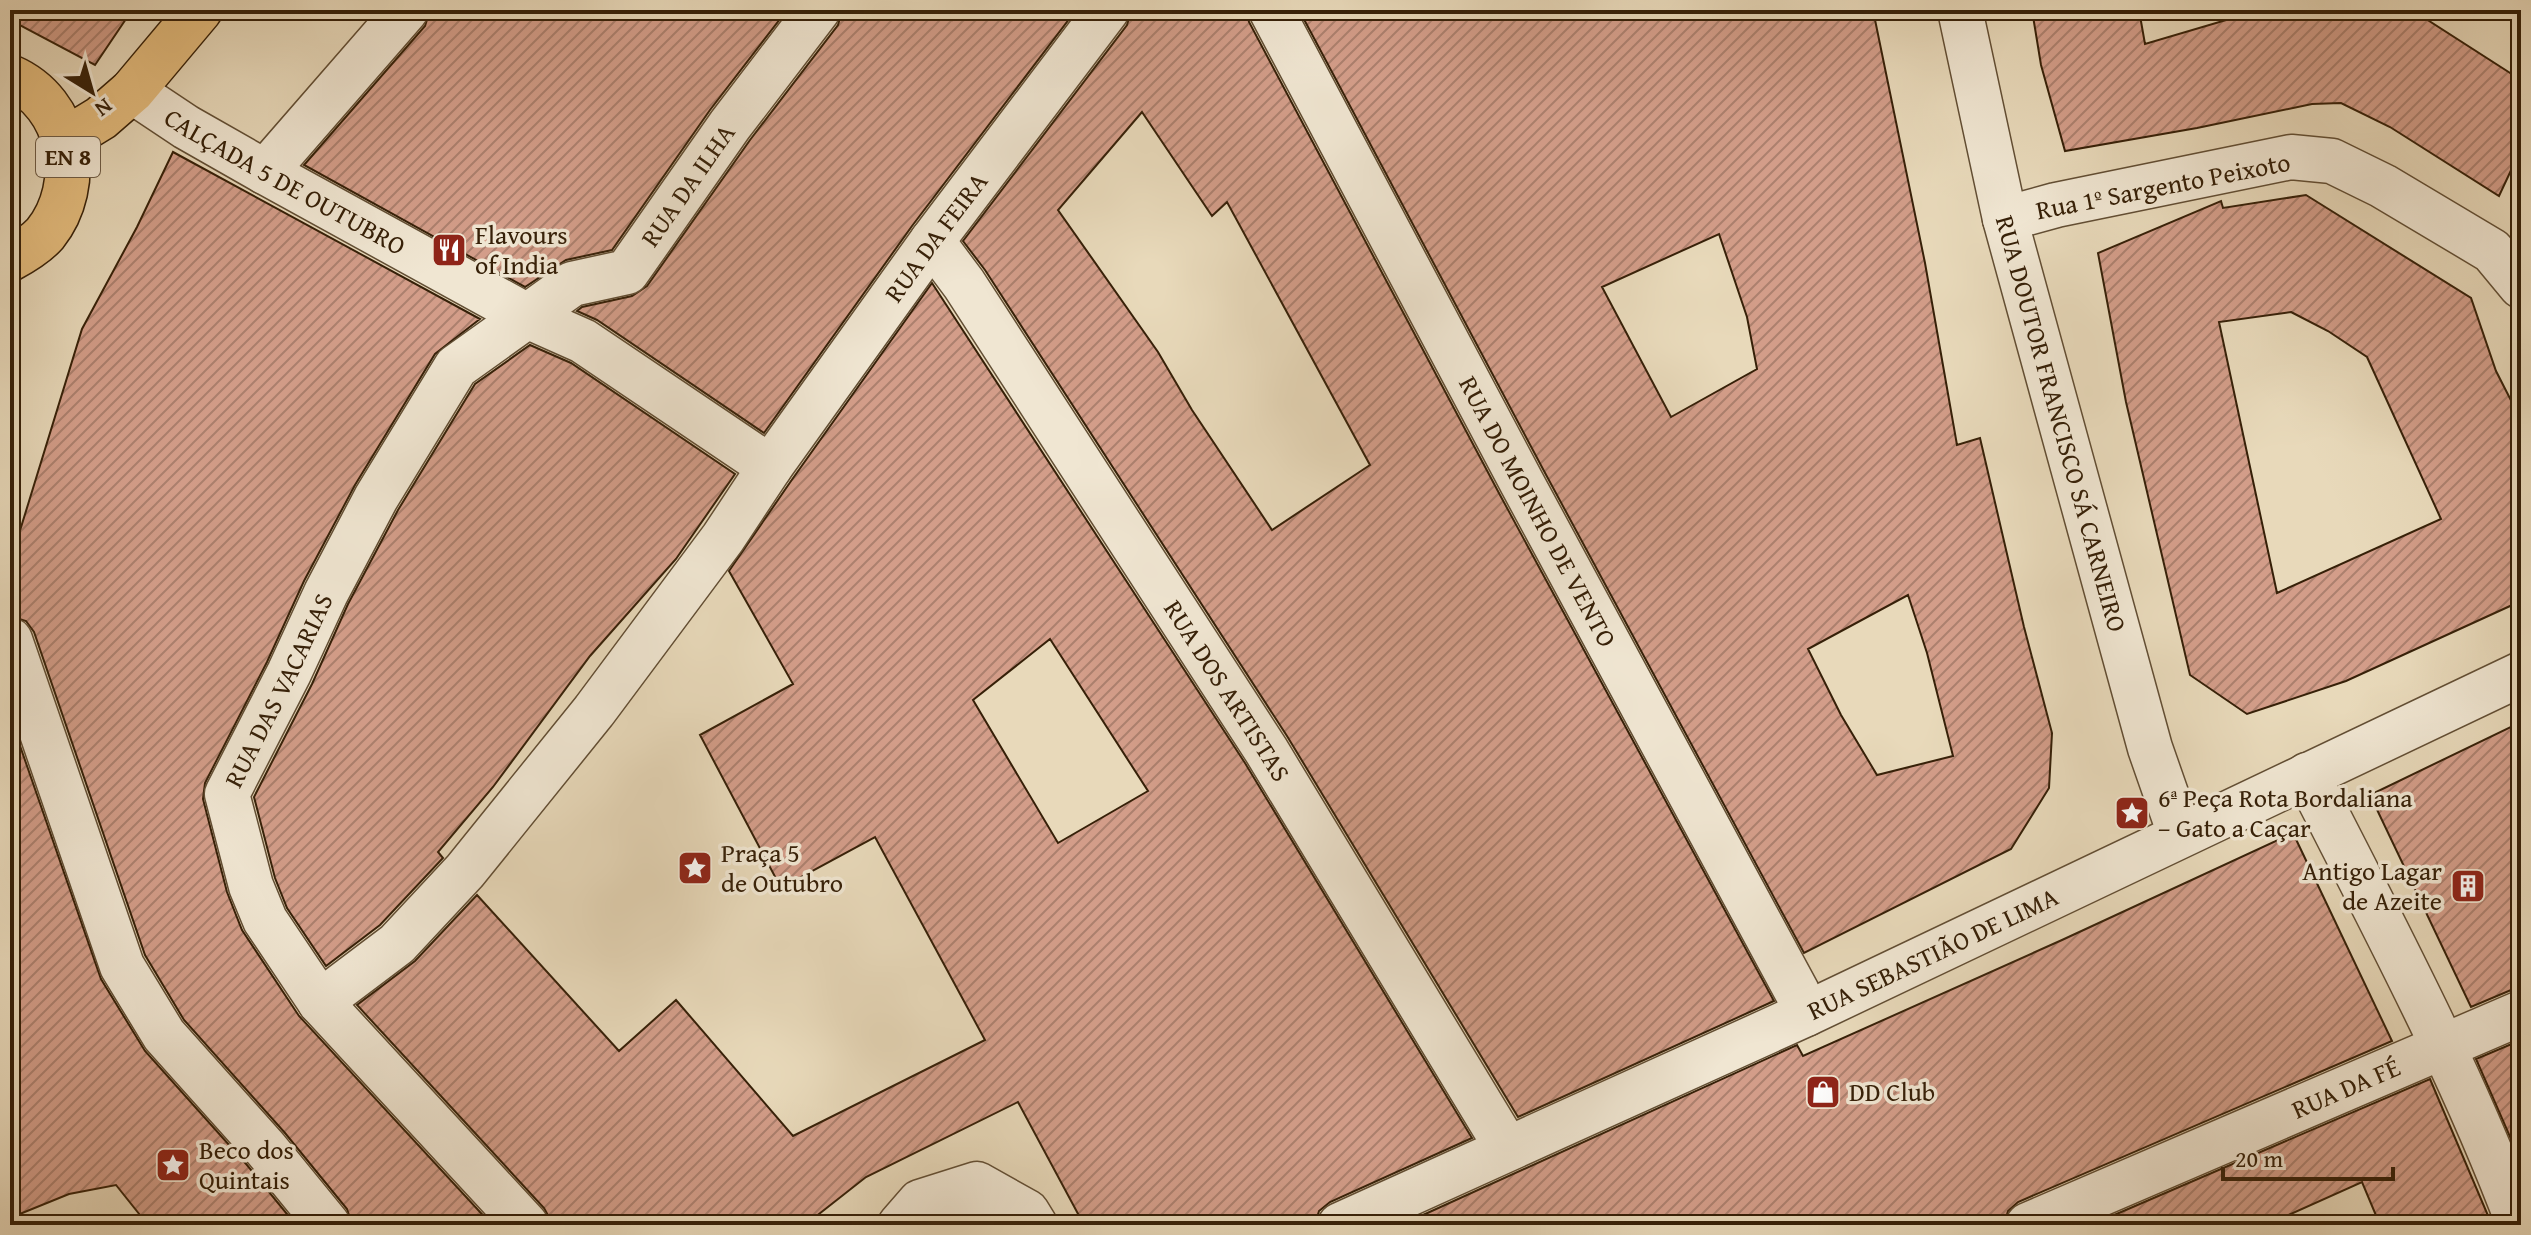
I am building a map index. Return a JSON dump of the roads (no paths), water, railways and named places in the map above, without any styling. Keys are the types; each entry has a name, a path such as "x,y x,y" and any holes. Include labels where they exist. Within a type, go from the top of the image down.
{"main road":[{"path":"65,140 101,118 132,91 200,10"},
{"name":"EN 8","path":"10,77 32,91 46,105 65,140 68,160 64,200 55,218 16,262"}],"street":[{"path":"265,172 406,10"},
{"name":"RUA DA ILHA","path":"529,317 572,284 627,272 730,125 818,10"},
{"name":"RUA DA FEIRA","path":"770,467 932,241 1107,10"},
{"name":"RUA DO MOINHO DE VENTO","path":"1271,10 1797,992 1806,1014"},
{"name":"RUA DOUTOR FRANCISCO SÁ CARNEIRO","path":"1960,10 2005,219 2150,748 2180,834"},
{"name":"CALÇADA 5 DE OUTUBRO","path":"132,91 186,127 265,172 529,317 583,341 770,467"},
{"name":"Rua 1º Sargento Peixoto","path":"2005,219 2056,205 2291,157 2332,161 2383,186 2492,251 2521,286"},
{"name":"RUA DOS ARTISTAS","path":"932,241 964,284 1266,750 1507,1148"},
{"name":"RUA DAS VACARIAS","path":"526,1225 320,1002 265,920 251,886 227,794 376,498 456,367 529,317"},
{"path":"320,1002 397,944 465,871 594,711 723,538 770,467"},
{"path":"10,640 122,966 164,1035 266,1149 328,1225"},
{"name":"RUA SEBASTIÃO DE LIMA","path":"1340,1225 1806,1014 2521,674"},
{"path":"2307,775 2443,1047 2492,1152 2519,1225"},
{"name":"RUA DA FÉ","path":"2028,1225 2521,1013"},
{"path":"900,1225 920,1202 977,1184 1027,1212 1035,1225"},
{"path":"970,1225 982,1225"}],"place":[{"name":"Flavours of India","path":"449,250"},
{"name":"6ª Peça Rota Bordaliana – Gato a Caçar","path":"2132,813"},
{"name":"Praça 5 de Outubro","path":"695,868"},
{"name":"Antigo Lagar de Azeite","path":"2468,886"},
{"name":"DD Club","path":"1823,1092"},
{"name":"Beco dos Quintais","path":"173,1165"}]}
